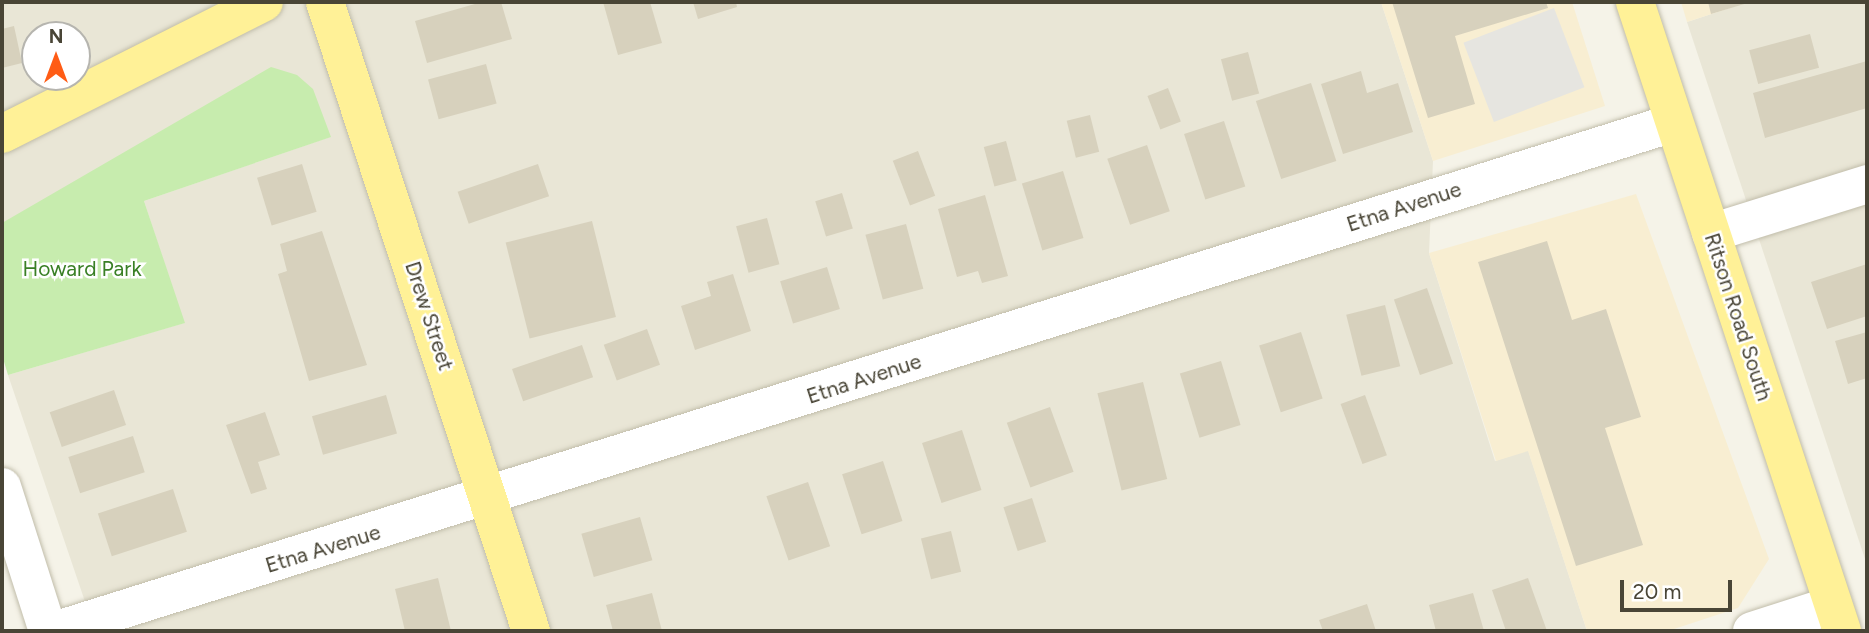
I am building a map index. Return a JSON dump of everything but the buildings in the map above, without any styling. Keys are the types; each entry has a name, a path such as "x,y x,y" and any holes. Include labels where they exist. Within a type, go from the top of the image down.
{"main road":[{"path":"2,134 264,2"},
{"name":"Drew Street","path":"325,2 531,631"},
{"name":"Ritson Road South","path":"1634,2 1838,618"}],"street":[{"name":"Etna Avenue","path":"54,631 489,498 1673,123"},
{"path":"1711,233 1867,184"},
{"path":"2,487 48,631"},
{"path":"1752,631 1838,618"}],"shaded area":[{"path":"2,2 1381,2 1433,161 1429,253 1495,461 1528,450 1587,631 95,631 8,375 184,323 144,201 330,137 2,223"},
{"path":"1381,2 1572,2 1605,106 1433,161"},
{"path":"1681,2 1748,2 1687,22"},
{"path":"1748,2 1867,2 1867,565 1687,22"},
{"path":"1554,8 1584,87 1494,122 1463,43"},
{"path":"1636,194 1769,559 1738,608 1668,631 1587,631 1528,451 1496,461 1429,253"}],"green space":[{"name":"Howard Park","path":"271,67 297,75 313,89 331,137 144,201 185,323 8,375 2,355 2,223"}]}
